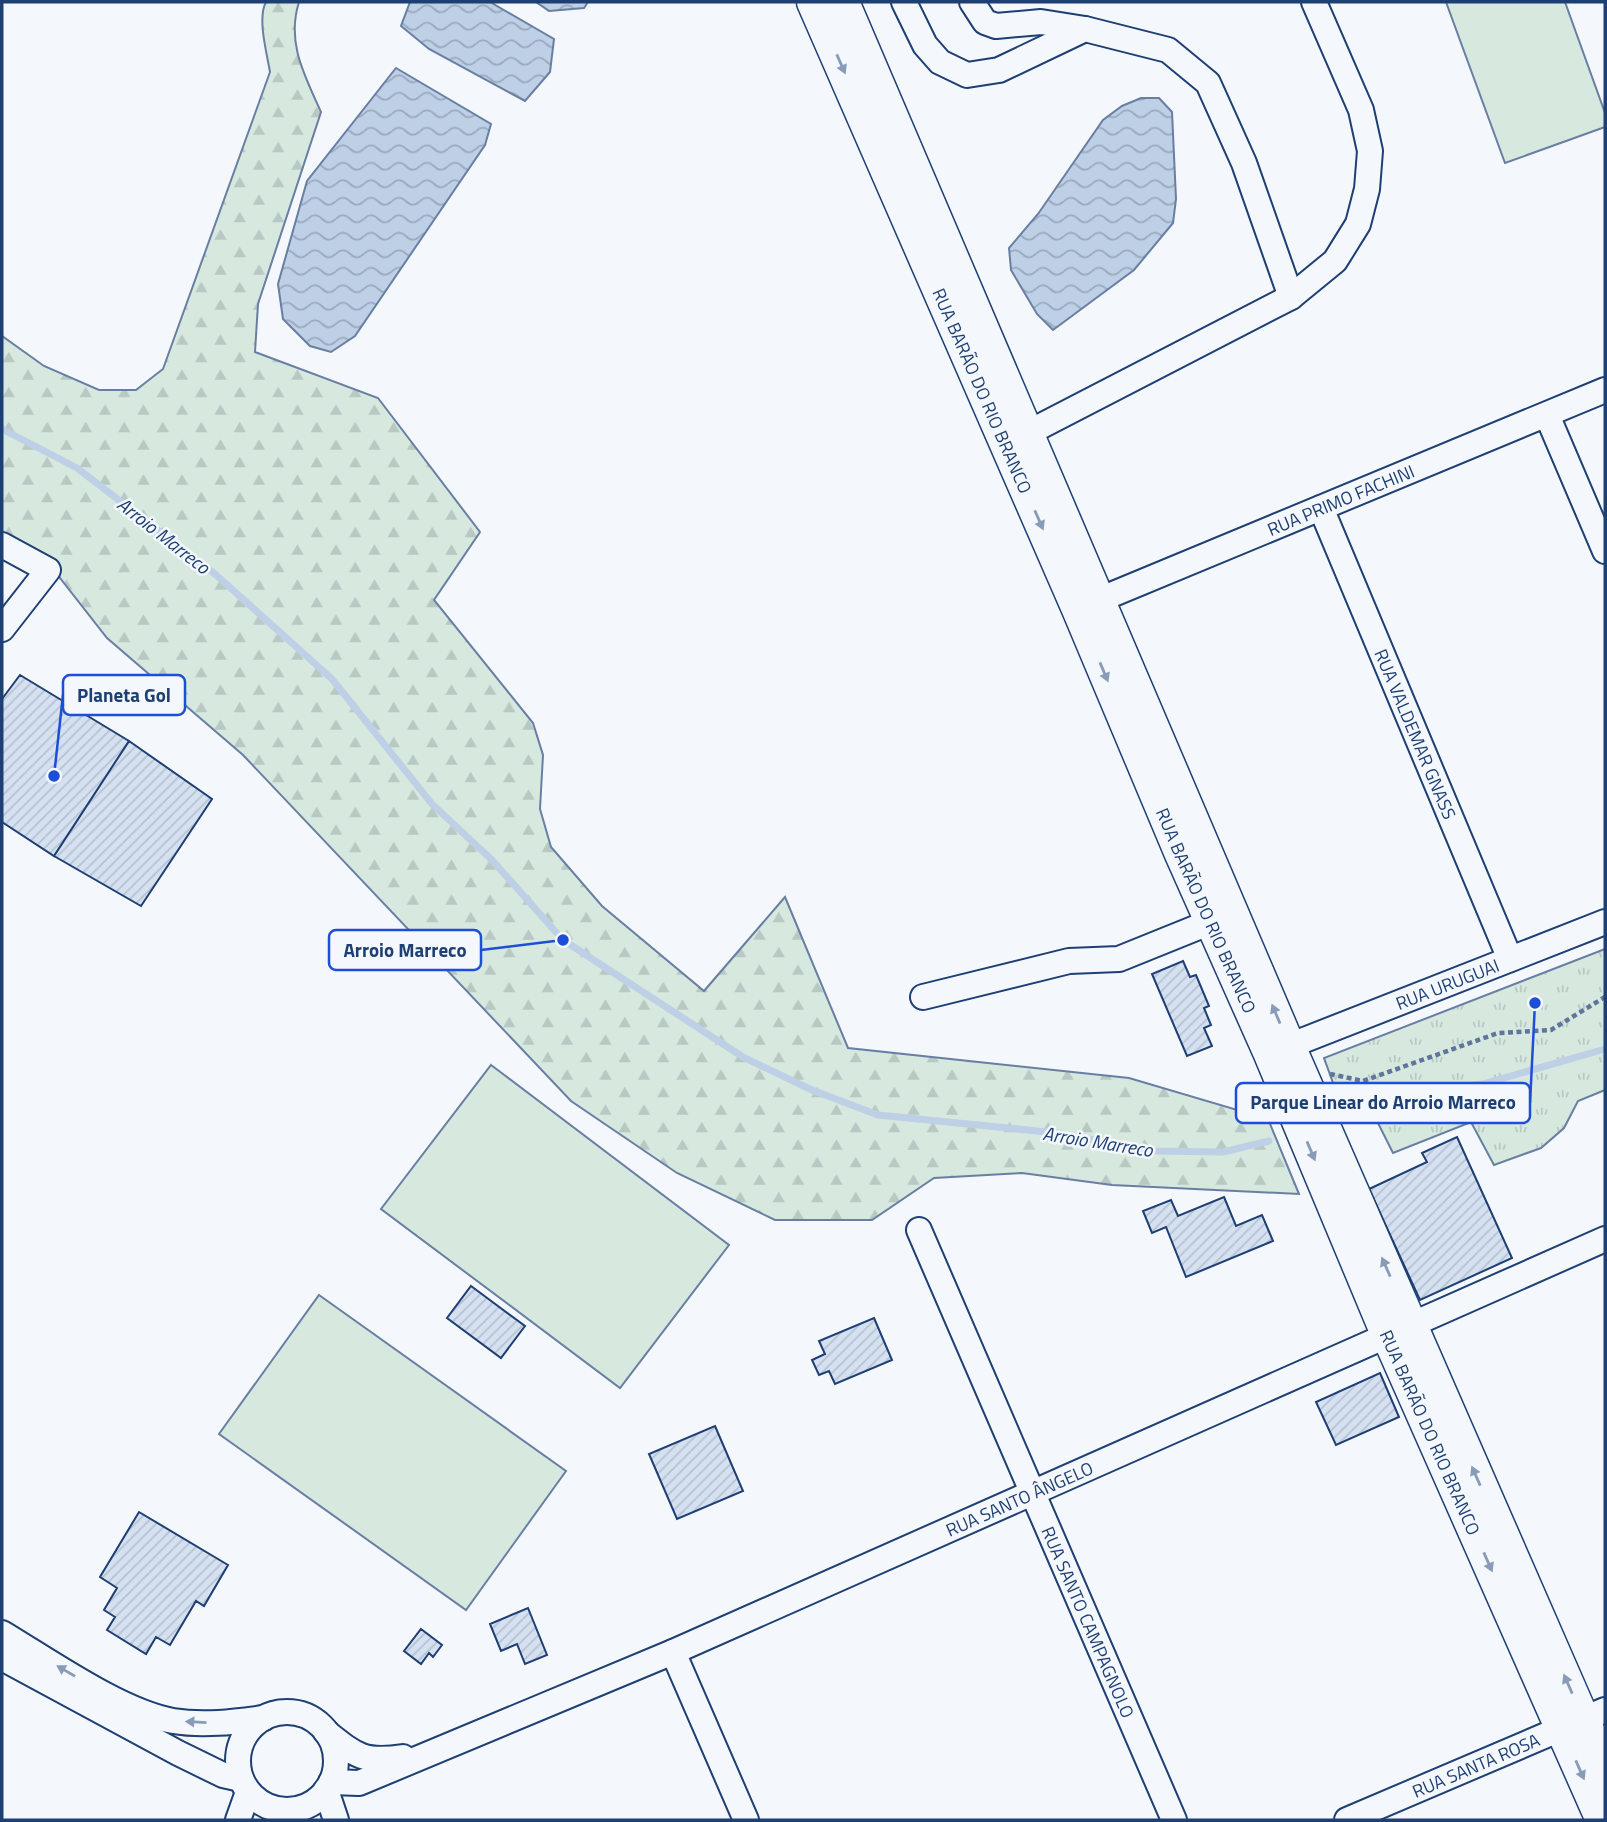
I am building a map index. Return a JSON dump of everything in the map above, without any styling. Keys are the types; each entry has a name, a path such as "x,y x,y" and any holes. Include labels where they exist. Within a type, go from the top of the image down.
{"main road":[{"name":"RUA BARÃO DO RIO BRANCO","path":"813,2 1016,439 1223,917 1289,1046 1342,1194 1399,1329 1605,1769"},
{"name":"RUA BARÃO DO RIO BRANCO","path":"843,2 1016,439"},
{"name":"RUA BARÃO DO RIO BRANCO","path":"1223,917 1270,1054 1342,1194"},
{"name":"RUA BARÃO DO RIO BRANCO","path":"1583,1719 1602,1820"}],"street":[{"path":"904,2 925,45 940,62 967,75 999,70 1085,29"},
{"path":"972,2 985,22 996,26 1033,12 1085,29 1168,50 1208,83 1244,163 1291,297"},
{"path":"1016,439 1291,297 1335,261 1358,224 1367,189 1370,151 1362,110 1314,2"},
{"path":"1033,12 1056,43"},
{"name":"RUA PRIMO FACHINI","path":"1088,604 1605,390"},
{"path":"1547,415 1605,551"},
{"name":"RUA VALDEMAR GNASS","path":"1321,508 1510,959"},
{"path":"2,545 48,570 2,629"},
{"path":"923,997 1069,961 1119,960 1223,917"},
{"name":"RUA URUGUAI","path":"1289,1046 1605,922"},
{"name":"RUA SANTO CAMPAGNOLO","path":"919,1230 1174,1820"},
{"name":"RUA SANTO ÂNGELO","path":"431,1752 673,1652 1605,1239"},
{"path":"2,1633 122,1713 223,1775 245,1785 268,1807 286,1815 313,1802 329,1786 336,1765 334,1748 326,1732"},
{"path":"673,1652 746,1820"},
{"path":"2,1658 122,1713 171,1721 221,1723 264,1718"},
{"path":"237,1820 245,1785 238,1765 244,1737 252,1726 277,1713 291,1712 317,1722 326,1732 362,1758 384,1760 431,1752"},
{"name":"RUA SANTA ROSA","path":"1348,1820 1583,1719"},
{"path":"329,1786 359,1783 431,1752"},
{"path":"329,1786 336,1820"}],"path":[{"path":"1323,1073 1363,1081 1498,1034 1551,1030 1605,997"}],"green space":[{"path":"266,2 299,2 296,45 321,112 258,304 255,352 378,398 480,532 434,600 533,723 543,755 540,809 551,847 602,906 704,991 785,897 848,1048 1129,1078 1268,1119 1299,1194 1112,1185 1022,1173 934,1178 872,1220 775,1220 677,1173 571,1101 243,755 107,638 42,555 2,534 2,336 44,366 99,390 136,390 163,369 270,72 262,17"},
{"path":"1446,2 1565,2 1605,113 1605,127 1505,163"},
{"path":"1605,949 1605,1090 1578,1101 1564,1128 1541,1148 1494,1165 1471,1122 1393,1153 1367,1101 1340,1102 1324,1058"},
{"path":"491,1065 729,1245 620,1388 381,1209"},
{"path":"319,1295 566,1471 466,1610 219,1434"}],"water":[{"path":"410,2 490,2 554,39 550,72 525,101 429,49 401,26"},
{"path":"536,2 588,2 584,8 549,11"},
{"path":"396,68 491,124 485,145 355,336 331,352 310,346 283,319 278,284 307,181"},
{"path":"1141,98 1159,98 1172,112 1176,199 1173,223 1134,270 1053,330 1037,314 1011,270 1009,248 1038,214 1103,120 1122,106"}],"building":[{"path":"20,675 129,741 54,856 2,822 2,699"},
{"path":"129,741 212,799 141,906 54,856"},
{"path":"1183,961 1190,977 1196,975 1209,1006 1204,1008 1211,1025 1204,1028 1212,1046 1187,1056 1152,974"},
{"path":"1457,1137 1512,1258 1420,1300 1369,1189 1427,1162 1422,1153"},
{"path":"1224,1197 1236,1226 1262,1215 1273,1241 1186,1277 1166,1227 1152,1233 1143,1211 1171,1200 1178,1216"},
{"path":"471,1286 525,1326 501,1358 447,1318"},
{"path":"874,1318 892,1360 835,1384 829,1371 819,1375 812,1360 825,1354 819,1341"},
{"path":"1380,1373 1399,1417 1336,1445 1316,1402"},
{"path":"715,1426 743,1491 677,1519 649,1454"},
{"path":"139,1512 228,1565 204,1606 196,1601 170,1645 156,1637 146,1654 107,1630 115,1617 104,1610 117,1588 100,1577"},
{"path":"528,1608 547,1655 525,1664 517,1644 501,1651 490,1624"},
{"path":"421,1629 442,1645 433,1657 429,1653 421,1664 404,1651"}],"waterway":[{"name":"Arroio Marreco","path":"2,429 77,468 215,574 332,679 432,804 492,860 563,940 743,1057 812,1090 878,1115 1057,1133 1151,1151 1223,1152 1269,1141"},
{"name":"Arroio Marreco","path":"1355,1113 1435,1090 1483,1084 1605,1049"}],"place":[{"name":"Planeta Gol","path":"54,776"},
{"name":"Arroio Marreco","path":"563,940"},
{"name":"Parque Linear do Arroio Marreco","path":"1535,1003"}]}
